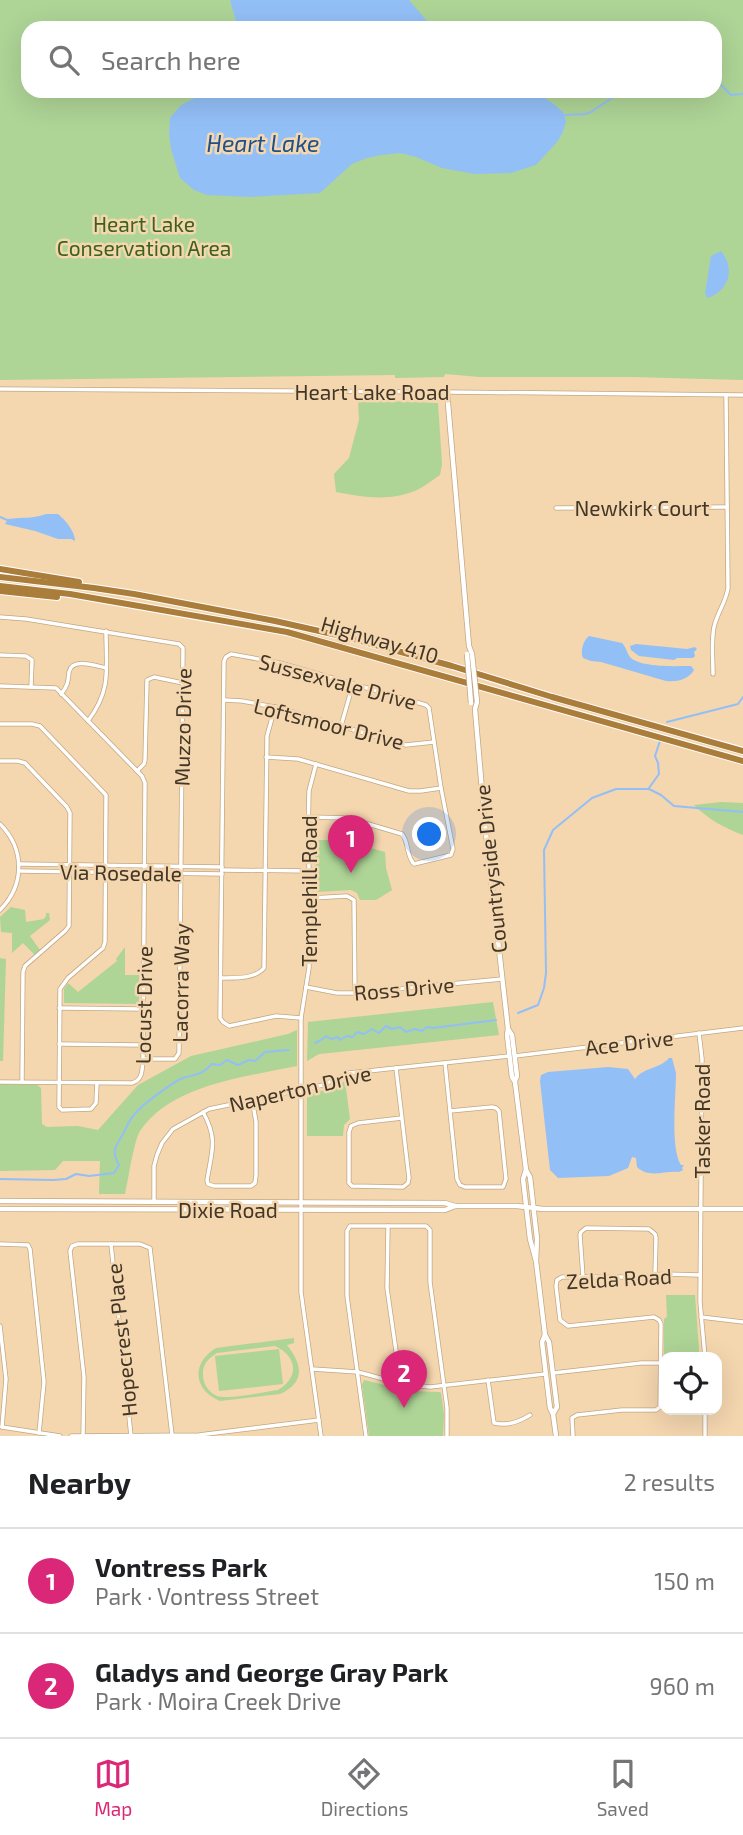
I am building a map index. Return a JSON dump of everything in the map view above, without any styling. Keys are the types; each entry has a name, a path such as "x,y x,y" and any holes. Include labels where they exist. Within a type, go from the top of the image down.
{"highway":[{"path":"0,569 81,583 94,588"},
{"name":"Highway 410","path":"0,577 94,588 275,621 350,638 743,751"},
{"name":"Highway 410","path":"0,589 69,594 288,632 743,761"}],"main road":[{"name":"Countryside Drive","path":"447,392 485,825 508,1029 512,1035 512,1056 517,1076 515,1082 526,1170 530,1177 534,1208 536,1261"},
{"name":"Countryside Drive","path":"526,1170 523,1179 530,1239 536,1261 545,1335 550,1342 557,1407 553,1414"},
{"name":"Dixie Road","path":"0,1201 445,1203 456,1206 534,1208 743,1209"},
{"name":"Dixie Road","path":"0,1209 445,1210 456,1206"},
{"name":"Countryside Drive","path":"545,1335 542,1342 545,1374 556,1436"}],"street":[{"name":"Heart Lake Road","path":"0,389 743,396"},
{"path":"713,674 712,639 728,588 726,395"},
{"name":"Newkirk Court","path":"556,508 727,507"},
{"name":"Muzzo Drive","path":"0,617 106,631 181,645 181,873"},
{"path":"88,721 102,700 107,682 106,631"},
{"name":"Sussexvale Drive","path":"301,1018 276,1016 226,1025 220,1018 224,661 232,654 280,663 426,705 430,710 453,852 450,856 412,863 406,839 402,834 348,818 308,817"},
{"path":"0,655 26,656 32,660 32,687"},
{"path":"61,694 68,684 69,668 72,665 79,663 106,668"},
{"path":"0,686 55,688 137,771 145,760 147,680 154,677 183,683"},
{"path":"341,726 354,684"},
{"name":"Loftsmoor Drive","path":"224,700 275,707 406,745 434,742"},
{"path":"221,978 240,978 256,974 264,968 266,757 267,737 275,707"},
{"path":"0,724 40,726 105,792 107,798 105,944 61,986 59,1105 61,1108 93,1108 96,1103 97,1083"},
{"path":"266,757 295,758 409,790 441,788"},
{"path":"0,761 24,763 69,809 69,926 28,963 23,972 22,1082"},
{"name":"Templehill Road","path":"302,1089 301,1018 309,968 309,787 316,764"},
{"name":"Locust Drive","path":"0,1082 135,1083 142,1074 145,783 137,771"},
{"path":"0,824 13,841 20,864 16,886 0,910"},
{"name":"Via Rosedale","path":"20,864 181,866 222,870"},
{"path":"222,870 309,871"},
{"name":"Via Rosedale","path":"19,871 181,873 222,870"},
{"name":"Lacorra Way","path":"142,1059 172,1060 179,1055 181,873"},
{"path":"310,898 347,896 354,900 355,993"},
{"name":"Ross Drive","path":"306,987 337,993 355,993 502,979"},
{"path":"60,1008 143,1009"},
{"name":"Ace Drive","path":"512,1056 743,1028"},
{"name":"Tasker Road","path":"699,1033 702,1059 700,1275 704,1352"},
{"path":"59,1044 142,1045"},
{"name":"Naperton Drive","path":"154,1201 155,1166 160,1148 173,1129 217,1106 323,1085 349,1073 512,1056"},
{"path":"445,1063 450,1111 459,1183 465,1187 503,1186 506,1179 499,1111 492,1107 450,1111"},
{"path":"396,1068 402,1118 409,1178 407,1186 352,1186 349,1183 351,1126 402,1118"},
{"path":"302,1089 301,1292 320,1436"},
{"path":"203,1112 213,1141 208,1184 251,1186 255,1183 256,1175 256,1117 252,1099"},
{"path":"366,1436 346,1289 347,1231 350,1226 426,1226 430,1230 430,1282 448,1415 447,1436"},
{"path":"388,1226 387,1288 397,1358 390,1381"},
{"path":"583,1277 580,1235 586,1228 652,1231 656,1238 656,1275"},
{"path":"0,1244 22,1243 30,1249 44,1382 39,1433"},
{"path":"83,1436 84,1377 70,1250 73,1245 78,1244 145,1244 151,1251 172,1436"},
{"name":"Hopecrest Place","path":"111,1244 131,1436"},
{"name":"Zelda Road","path":"662,1352 661,1324 656,1318 568,1326 562,1323 559,1320 556,1282 562,1277 700,1275"},
{"path":"701,1317 743,1322"},
{"path":"0,1326 6,1379 1,1427 60,1436"},
{"path":"312,1368 358,1372 413,1386 659,1363"},
{"path":"488,1380 494,1423 520,1421 530,1415"},
{"path":"573,1436 571,1420 577,1415 659,1408"},
{"path":"705,1415 705,1436"},
{"path":"71,1436 218,1434 319,1420"}],"green space":[{"name":"Heart Lake Conservation Area","path":"0,0 743,0 743,380 480,377 445,374 444,377 395,378 395,375 0,380"},
{"path":"358,400 438,403 442,464 440,475 417,490 396,496 367,497 336,492 334,474 349,458 359,420"},
{"path":"743,803 743,835 717,823 694,805"},
{"path":"314,840 342,840 385,852 392,890 376,900 360,900 357,893 351,890 317,892"},
{"path":"11,907 25,910 26,922 44,919 46,913 49,913 50,920 30,936 40,950 35,955 23,943 12,953 12,933 1,932 0,917"},
{"path":"125,947 125,975 139,975 139,1004 64,1003 64,989 68,983 78,992 117,961"},
{"path":"0,958 6,959 3,1061 0,1061"},
{"path":"493,1002 499,1035 319,1054 307,1061 308,1022"},
{"path":"297,1030 297,1066 211,1085 171,1103 154,1115 138,1136 125,1194 99,1194 100,1161 63,1161 55,1170 0,1171 0,1084 37,1085 41,1088 42,1124 47,1127 78,1126 98,1130 138,1085 191,1056"},
{"path":"345,1081 350,1119 344,1125 343,1136 307,1136 307,1098 310,1093 327,1090"},
{"path":"666,1295 695,1295 699,1352 664,1352 664,1319 667,1317"},
{"path":"294,1338 294,1343 287,1345 296,1359 298,1378 280,1394 220,1401 204,1390 198,1376 202,1361 216,1348","holes":["275,1346 291,1361 293,1373 278,1390 219,1397 209,1390 203,1379 205,1365 217,1353"]},
{"path":"279,1349 283,1384 219,1391 215,1356"},
{"path":"364,1380 410,1391 441,1393 443,1436 369,1436 362,1385"}],"water":[{"path":"230,0 409,0 427,21 236,21"},
{"name":"Heart Lake","path":"194,98 545,98 563,112 566,122 557,142 536,165 511,173 475,174 442,168 400,153 367,158 352,164 320,193 250,197 207,195 194,190 180,178 169,134 170,118 181,105"},
{"path":"721,251 728,264 728,278 721,290 708,298 705,294 711,256"},
{"path":"46,514 61,516 75,541 5,524 8,519"},
{"path":"589,636 622,643 635,661 659,666 691,666 694,670 682,680 666,681 591,661 583,658 582,652"},
{"path":"636,644 697,649 693,658 674,660 639,656 630,646"},
{"path":"672,1058 676,1073 675,1134 683,1170 647,1173 637,1167 636,1158 632,1157 628,1168 609,1176 558,1178 550,1170 541,1075 548,1072 608,1067 628,1069 635,1079"}],"waterway":[{"path":"722,86 731,95 743,94"},
{"path":"564,115 591,112 612,98"},
{"path":"0,517 7,520"},
{"path":"667,722 738,704 743,697"},
{"path":"649,788 659,774 655,756 660,741"},
{"path":"518,1013 538,1005 544,988 544,850 553,830 592,798 616,789 649,789 674,806 743,812"},
{"path":"315,1043 326,1036 331,1039 338,1037 340,1040 347,1036 353,1037 357,1032 364,1034 372,1029 379,1033 386,1026 392,1029 400,1027 406,1032 415,1029 422,1031 427,1027 496,1020"},
{"path":"0,1179 53,1180 66,1179 76,1174 89,1176 114,1173 119,1165 115,1149 129,1122 137,1111 165,1089 183,1078 201,1073 212,1064 220,1065 227,1060 238,1065 249,1060 255,1061 265,1052 289,1050"}],"place":[{"name":"Vontress Park","path":"351,873"},
{"name":"Gladys and George Gray Park","path":"404,1408"}]}
